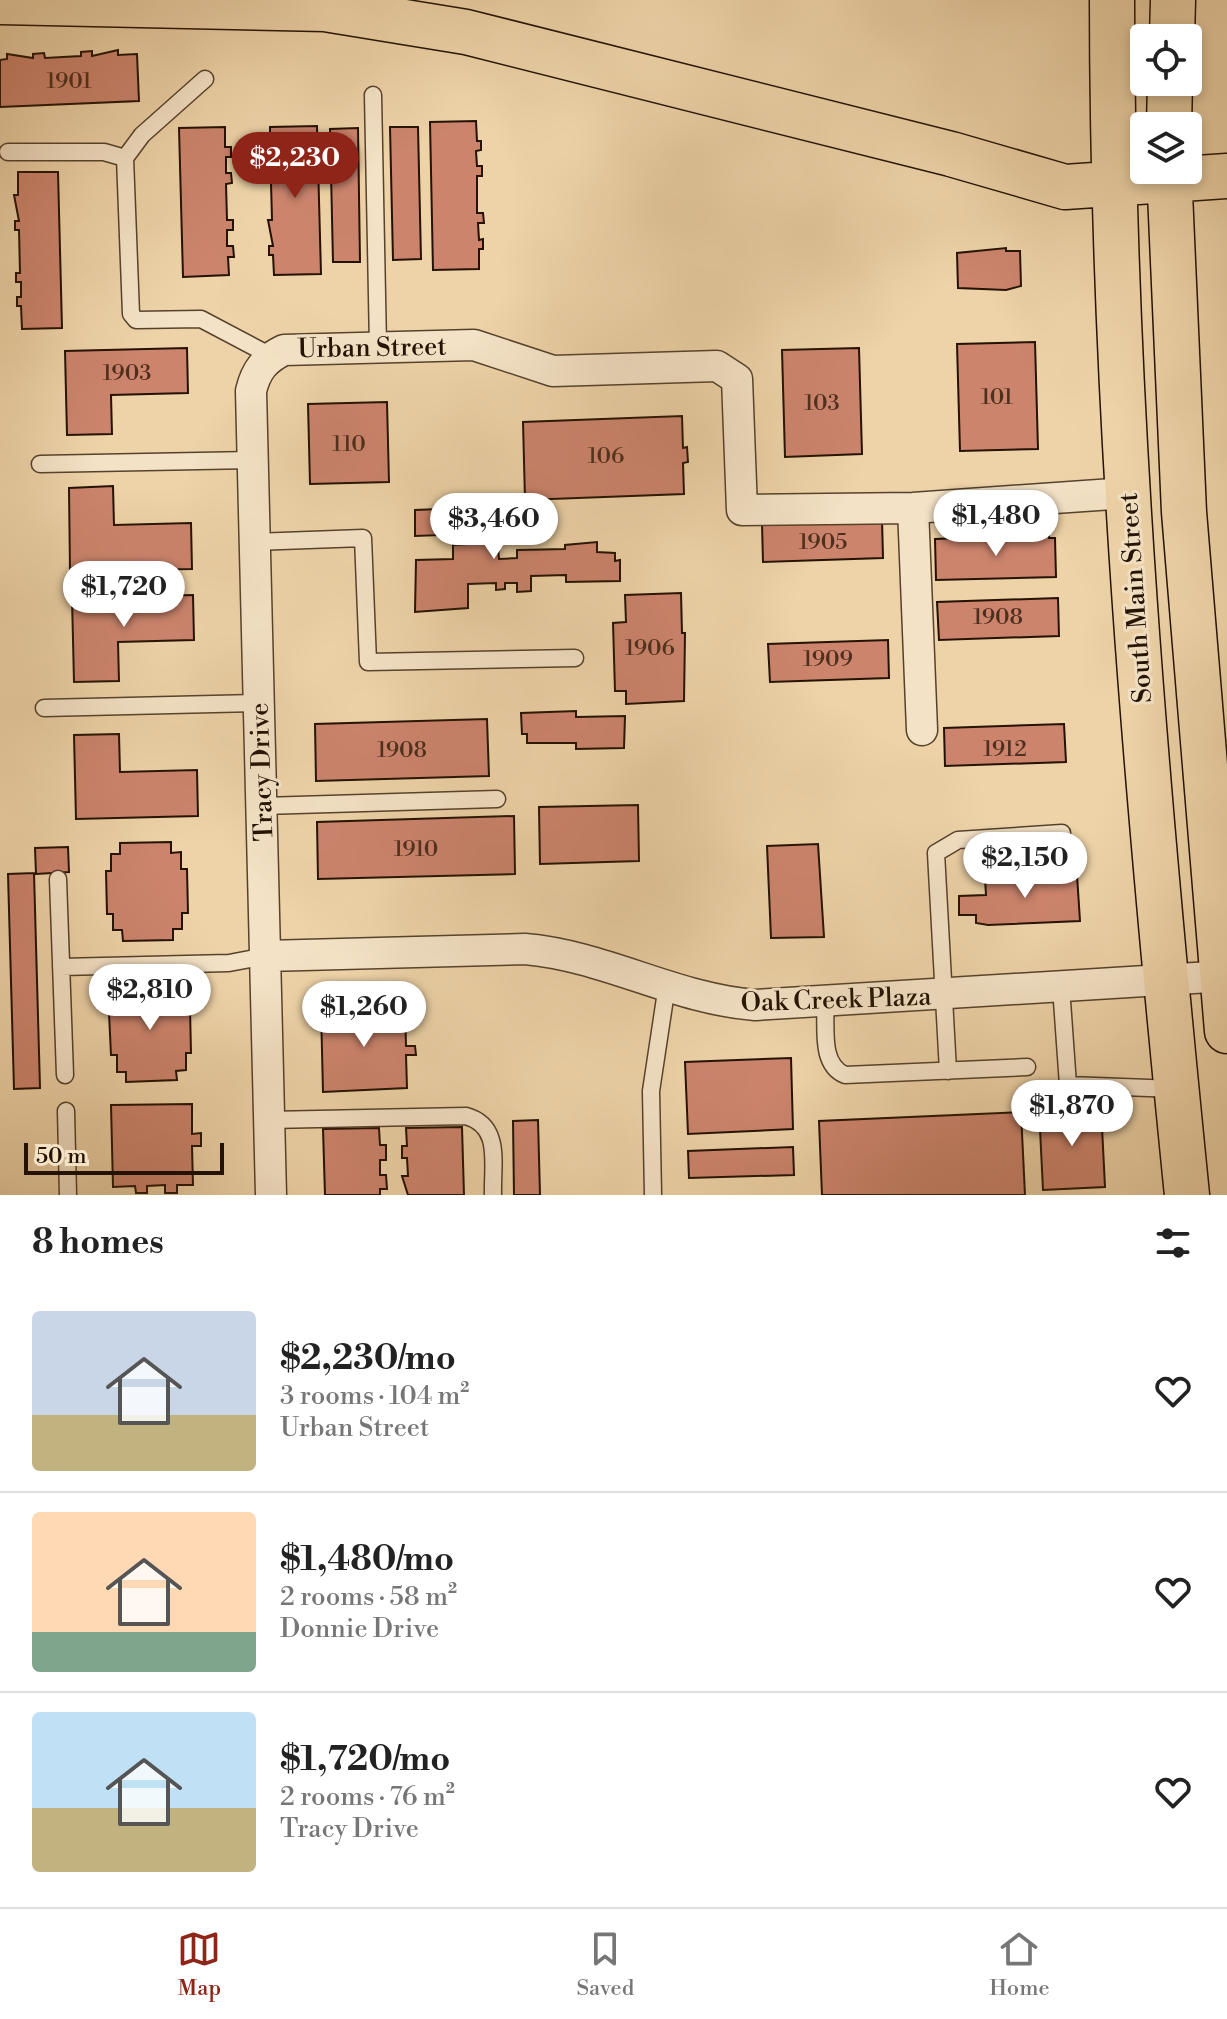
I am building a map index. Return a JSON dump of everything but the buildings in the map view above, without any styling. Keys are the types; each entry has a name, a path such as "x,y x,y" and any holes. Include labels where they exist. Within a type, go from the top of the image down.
{"highway":[{"name":"South Main Street","path":"1112,0 1113,184 1127,493 1166,981 1187,1195"},
{"path":"1172,24 1173,0"},
{"path":"0,2 260,6 396,19 466,32 936,150 1065,187 1130,182"},
{"path":"1202,176 1227,176"},
{"path":"1170,184 1184,512 1227,1031"},
{"path":"1065,187 1118,272"}],"street":[{"name":"Urban Street","path":"271,356 284,350 474,345 553,371 717,366 737,379 742,510 913,508"},
{"name":"Tracy Drive","path":"271,356 258,370 251,391 271,1195"},
{"path":"922,730 913,508 1127,493"},
{"name":"Oak Creek Plaza","path":"266,956 525,949 560,952 724,1003 825,1001 1224,976"}],"lane":[{"path":"205,79 142,135 125,158 131,314 136,320 201,319 271,356"},
{"path":"373,95 378,346"},
{"path":"8,152 104,152 125,158"},
{"path":"40,464 252,460"},
{"path":"254,542 363,538 368,662 575,658"},
{"path":"44,708 259,703"},
{"path":"263,806 497,799"},
{"path":"948,1071 936,853 958,840 1062,833"},
{"path":"58,879 65,1075"},
{"path":"61,967 229,963 266,956"},
{"path":"653,1195 651,1091 667,985"},
{"path":"1061,987 1068,1085 1176,1089"},
{"path":"825,1001 828,1060 836,1071 855,1077 1027,1067"},
{"path":"66,1111 68,1195"},
{"path":"269,1120 466,1116 478,1119 491,1135 493,1195"}]}
